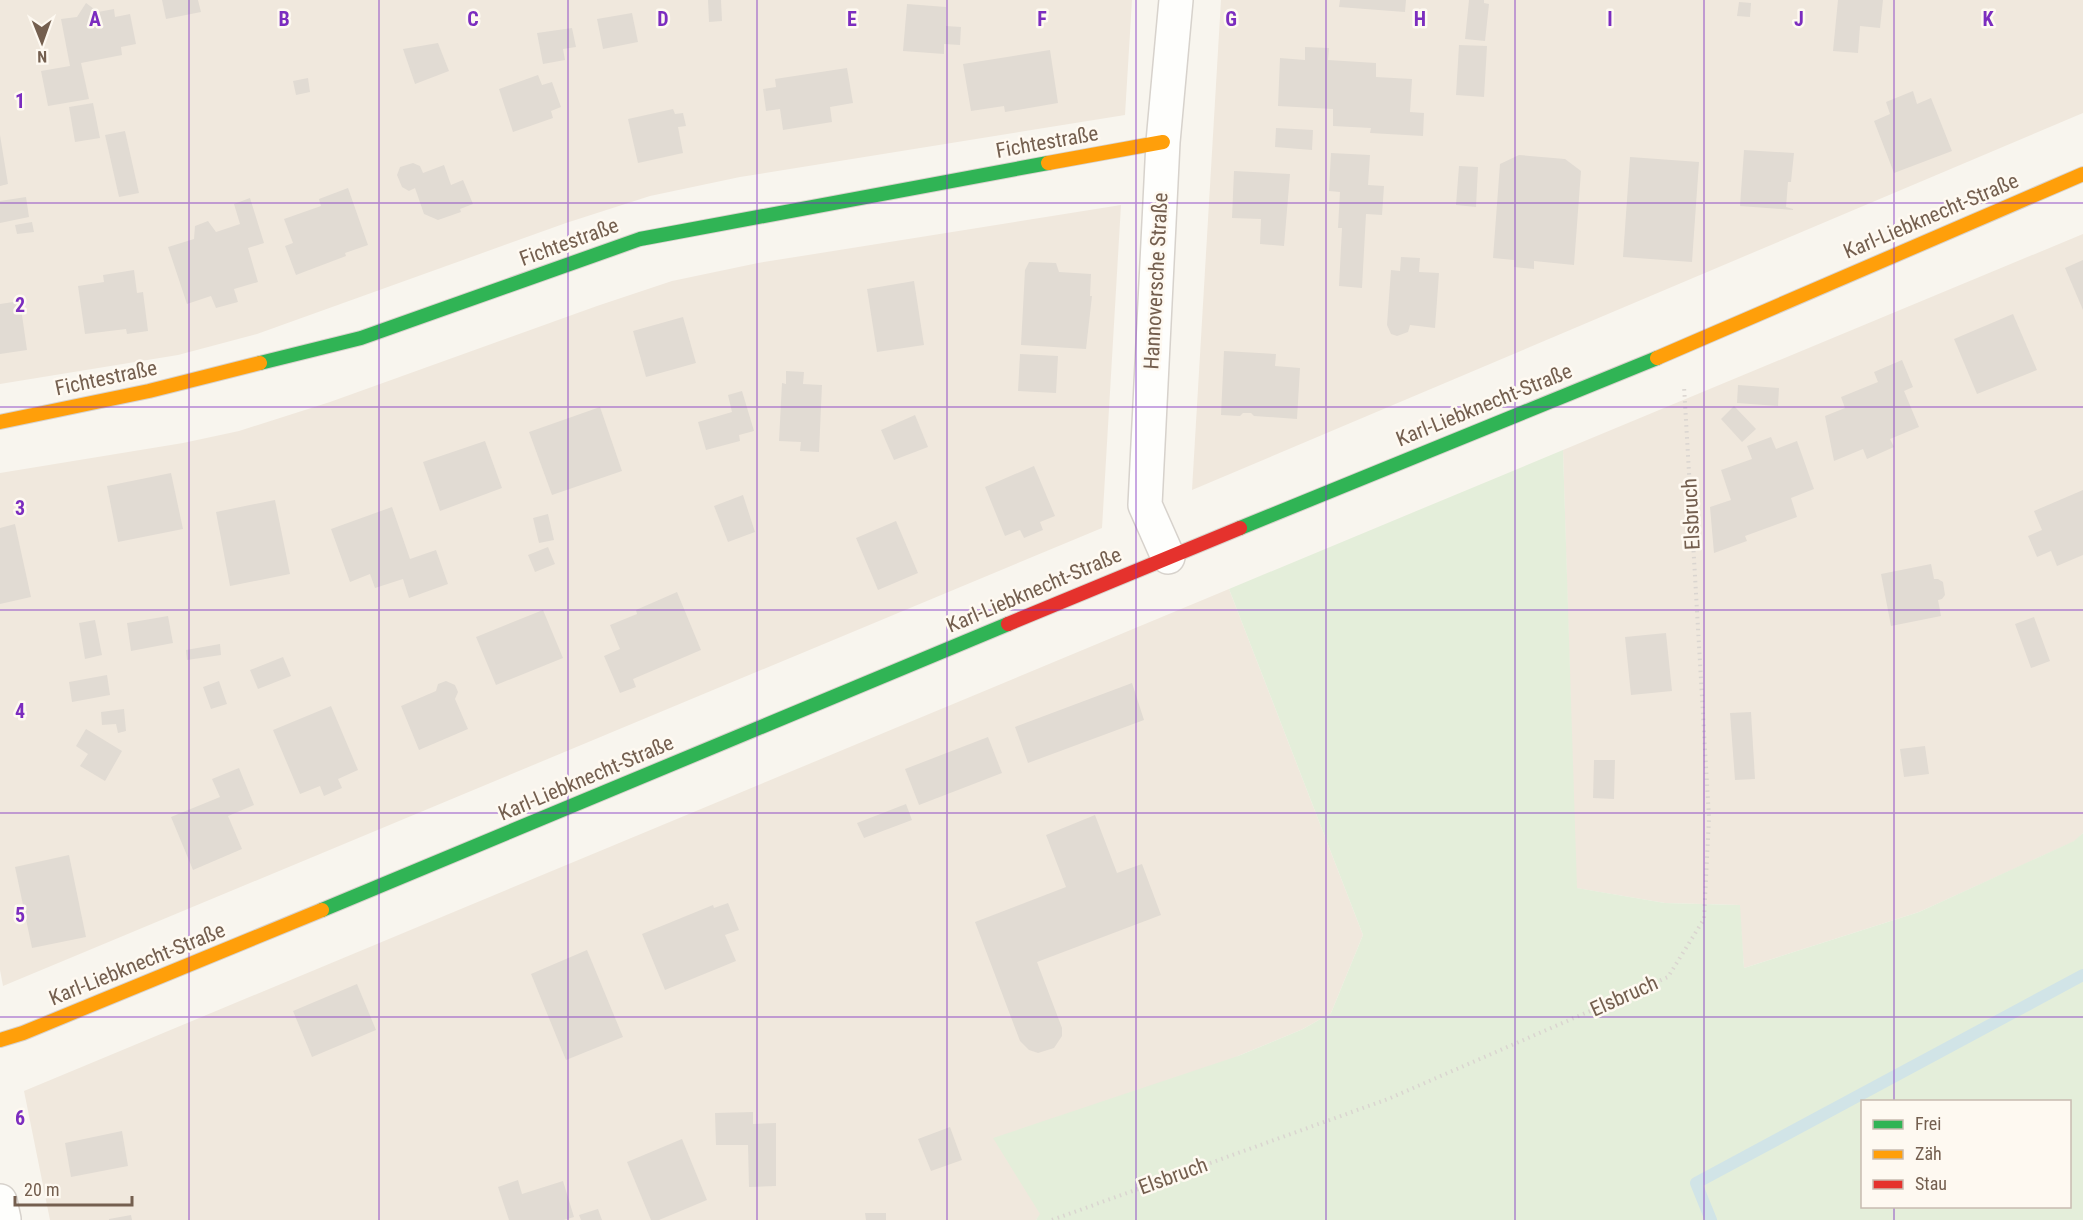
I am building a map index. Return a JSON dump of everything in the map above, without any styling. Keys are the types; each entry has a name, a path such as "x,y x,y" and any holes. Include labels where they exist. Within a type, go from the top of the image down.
{"street":[{"name":"Hannoversche Straße","path":"1168,557 1145,505 1162,142 1176,0"},
{"name":"Fichtestraße","path":"0,422 149,391 361,338 640,238 1162,142"},
{"name":"Karl-Liebknecht-Straße","path":"0,1040 23,1034 460,854 1168,557 1674,351 2083,174"}],"path":[{"name":"Elsbruch","path":"1052,1220 1388,1100 1668,977 1704,920 1709,818 1684,386 1674,351"}],"shaded area":[{"path":"0,0 1132,0 1125,115 740,177 650,196 566,223 257,334 178,355 0,384"},
{"path":"1221,0 2083,0 2083,113 1192,490"},
{"path":"1121,205 1102,528 3,986 0,970 0,473 183,443 239,431 330,402 672,281 758,263"},
{"path":"2083,234 2083,833 2075,841 1919,912 1744,968 1739,905 1665,903 1576,888 1563,450"},
{"path":"1229,589 1363,935 1331,1013 1303,1029 1238,1056 1036,1220 50,1220 24,1091"}],"green space":[{"path":"1563,450 1577,888 1665,903 1740,905 1744,968 1919,912 2074,841 2083,833 2083,1220 1036,1220 1040,1214 993,1138 1238,1056 1303,1029 1331,1013 1363,935 1229,589"}],"building":[{"path":"162,0 198,0 201,12 166,19"},
{"path":"708,0 721,0 722,21 709,22"},
{"path":"1340,0 1406,0 1405,12 1339,7"},
{"path":"1469,0 1484,0 1484,3 1489,4 1485,41 1465,39"},
{"path":"1838,0 1883,0 1880,28 1860,26 1858,53 1833,51"},
{"path":"1739,2 1751,3 1750,17 1737,16"},
{"path":"86,3 98,12 114,9 115,17 130,14 136,44 121,47 122,55 81,63 89,99 48,106 41,71 70,66 61,19 77,17"},
{"path":"907,4 946,7 946,26 961,27 960,45 944,44 944,54 903,51"},
{"path":"632,13 638,42 603,49 597,19"},
{"path":"572,28 576,47 563,49 565,60 543,64 537,33"},
{"path":"438,43 449,71 415,84 403,49"},
{"path":"1459,45 1487,46 1484,97 1456,95"},
{"path":"1305,47 1329,48 1328,60 1376,63 1376,77 1412,79 1410,112 1424,113 1423,136 1370,133 1371,128 1333,126 1333,109 1278,106 1280,58 1305,60"},
{"path":"1050,50 1058,103 1005,112 1004,106 971,111 963,64"},
{"path":"847,68 853,103 830,107 832,122 783,130 780,109 766,111 763,89 776,87 775,79"},
{"path":"538,75 542,85 552,82 561,107 551,111 553,118 513,132 499,89"},
{"path":"308,78 310,92 296,95 293,81"},
{"path":"1913,91 1917,104 1931,98 1952,151 1894,173 1874,121 1890,114 1886,102"},
{"path":"93,103 100,138 75,142 69,107"},
{"path":"673,109 675,114 683,113 686,126 678,127 683,153 638,163 628,119"},
{"path":"1276,128 1313,130 1312,150 1275,147"},
{"path":"125,131 139,193 119,197 105,135"},
{"path":"0,135 8,184 0,186"},
{"path":"1744,150 1794,153 1786,207 1793,210 1740,206"},
{"path":"1331,153 1370,155 1368,185 1384,186 1382,215 1366,214 1362,288 1339,286 1342,228 1338,228 1340,192 1329,191"},
{"path":"1519,155 1565,159 1581,171 1574,265 1534,261 1534,269 1514,267 1514,260 1493,258 1500,164"},
{"path":"1630,157 1699,162 1692,262 1623,257"},
{"path":"413,163 420,166 423,173 444,165 451,185 463,180 473,204 460,209 461,212 438,220 424,214 415,188 409,191 402,187 397,175 400,167"},
{"path":"1459,166 1478,167 1476,207 1456,205"},
{"path":"1234,171 1290,174 1284,246 1260,244 1261,219 1232,218"},
{"path":"348,188 368,245 296,275 285,246 293,243 284,219 321,206 319,199"},
{"path":"26,197 29,217 0,223 0,201"},
{"path":"250,198 264,243 248,248 258,282 234,289 238,302 216,308 211,296 187,304 168,247 194,239 195,226 208,221 216,232 240,224 234,204"},
{"path":"32,222 34,232 17,234 15,225"},
{"path":"1401,257 1420,258 1419,272 1439,273 1435,328 1410,325 1408,332 1397,336 1391,334 1387,325 1391,270 1400,271"},
{"path":"2083,260 2083,310 2065,268"},
{"path":"1029,262 1056,263 1059,272 1091,274 1090,296 1092,296 1086,349 1021,345 1025,270"},
{"path":"134,270 137,293 143,292 148,331 127,334 126,329 85,334 78,286 104,282 103,275"},
{"path":"914,281 924,345 877,352 867,289"},
{"path":"20,301 27,350 0,354 0,304"},
{"path":"2013,314 2037,370 1977,394 1954,339"},
{"path":"683,317 696,363 646,377 633,331"},
{"path":"1224,351 1276,354 1275,366 1300,368 1297,419 1254,416 1251,413 1243,413 1240,416 1221,415"},
{"path":"1020,354 1058,356 1056,393 1018,391"},
{"path":"1902,360 1913,387 1904,391 1919,427 1890,439 1894,447 1867,459 1863,449 1834,461 1825,416 1845,408 1841,397 1878,382 1874,372"},
{"path":"786,371 804,372 803,384 822,385 819,452 800,451 801,442 779,441 782,383 786,384"},
{"path":"1738,385 1779,388 1778,406 1737,403"},
{"path":"742,391 754,431 739,435 740,441 706,450 698,422 732,412 728,395"},
{"path":"1734,406 1756,429 1742,442 1721,419"},
{"path":"600,407 622,471 552,495 529,432"},
{"path":"915,415 928,447 894,460 881,430"},
{"path":"1771,437 1776,449 1797,441 1814,489 1791,498 1797,517 1745,536 1747,541 1714,553 1710,507 1731,500 1721,470 1752,459 1747,446"},
{"path":"485,441 502,488 440,511 423,462"},
{"path":"1034,466 1055,516 1040,522 1043,530 1024,538 1020,530 1005,536 985,487"},
{"path":"171,473 183,529 118,542 107,486"},
{"path":"2083,490 2083,555 2057,566 2051,551 2037,557 2028,536 2042,530 2034,511"},
{"path":"743,495 755,532 728,542 714,506"},
{"path":"275,500 290,574 230,586 216,512"},
{"path":"392,507 410,559 436,550 448,584 409,598 403,579 375,588 370,574 350,582 331,529"},
{"path":"548,514 554,540 539,543 533,518"},
{"path":"896,521 918,573 878,590 856,538"},
{"path":"15,524 31,597 0,604 0,528"},
{"path":"548,547 555,564 535,572 528,555"},
{"path":"1931,564 1934,579 1943,582 1945,595 1938,600 1941,616 1891,626 1881,574"},
{"path":"677,592 701,650 633,679 636,687 620,693 604,656 620,649 610,625 637,614 636,610"},
{"path":"543,610 563,658 496,685 476,637"},
{"path":"168,616 173,643 131,651 127,623"},
{"path":"2034,617 2050,661 2031,668 2015,624"},
{"path":"95,620 102,655 85,659 79,623"},
{"path":"1666,633 1672,691 1631,695 1625,637"},
{"path":"220,644 221,655 187,660 186,650"},
{"path":"283,657 291,676 258,689 250,670"},
{"path":"107,675 110,695 72,702 69,682"},
{"path":"219,681 227,704 211,709 203,687"},
{"path":"446,681 455,685 458,692 455,699 468,729 419,750 401,706 436,691 438,684"},
{"path":"1132,683 1144,720 1028,763 1015,727"},
{"path":"331,706 358,770 338,779 342,788 324,796 320,786 300,794 273,730"},
{"path":"124,709 126,731 118,733 116,724 102,725 101,712"},
{"path":"1751,712 1755,779 1735,780 1730,713"},
{"path":"86,729 122,751 105,781 80,766 88,754 76,746"},
{"path":"988,737 1002,773 919,805 905,769"},
{"path":"1925,746 1929,774 1904,777 1900,749"},
{"path":"1594,760 1615,760 1614,799 1593,798"},
{"path":"239,768 254,805 228,816 242,849 193,870 171,817 220,797 212,779"},
{"path":"906,804 912,820 864,838 857,823"},
{"path":"1095,815 1117,873 1142,864 1161,915 1037,962 1062,1028 1062,1036 1054,1048 1038,1053 1029,1050 1020,1041 975,922 1066,887 1046,835"},
{"path":"69,855 86,937 32,948 15,867"},
{"path":"728,903 739,930 725,935 736,961 665,990 642,934 713,905 714,908"},
{"path":"587,950 623,1037 566,1060 531,974"},
{"path":"357,984 376,1030 312,1057 293,1011"},
{"path":"753,1112 753,1124 776,1123 776,1186 749,1187 748,1145 716,1145 715,1113"},
{"path":"950,1127 962,1160 931,1171 918,1139"},
{"path":"122,1131 128,1166 71,1177 65,1143"},
{"path":"682,1139 707,1200 659,1220 651,1220 627,1162"},
{"path":"518,1180 522,1194 563,1181 574,1217 564,1220 509,1220 498,1187"},
{"path":"598,1209 602,1220 581,1220 579,1215"},
{"path":"865,1213 886,1213 886,1220 866,1220"},
{"path":"131,1215 132,1220 109,1220 109,1219"}],"waterway":[{"path":"1711,1220 1696,1183 2083,975"}],"traffic: fast":[{"path":"260,363 361,338 640,239 1048,163"},
{"path":"1240,528 1657,358"},
{"path":"322,910 1008,624"}],"traffic: slow":[{"path":"1048,163 1163,142"},
{"path":"1657,358 2083,174"},
{"path":"0,422 149,391 260,363"},
{"path":"0,1040 23,1033 322,910"}],"traffic: jam":[{"path":"1008,624 1240,528"}]}
